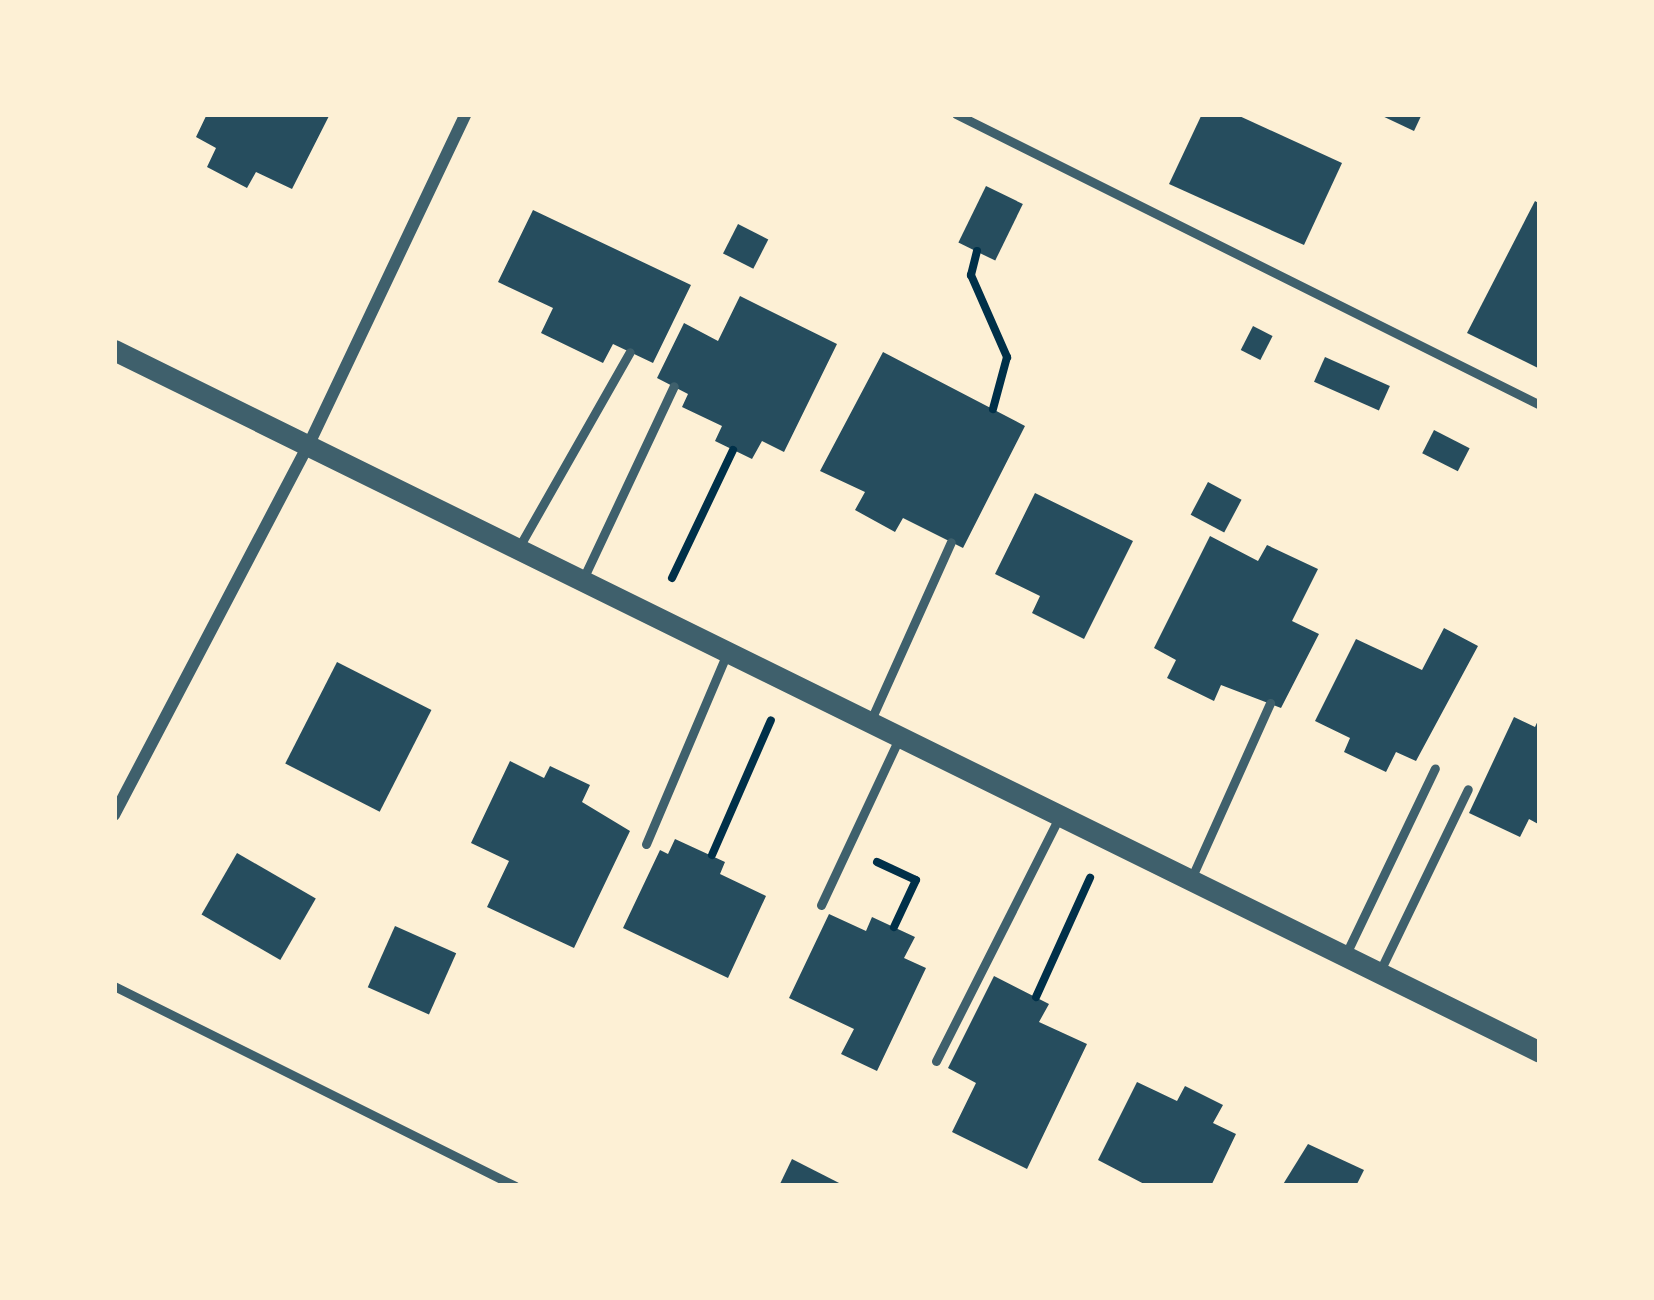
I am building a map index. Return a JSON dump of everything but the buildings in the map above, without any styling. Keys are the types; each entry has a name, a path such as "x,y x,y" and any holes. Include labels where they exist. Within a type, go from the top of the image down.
{"street":[{"path":"114,815 309,444 466,114"},
{"path":"114,350 1540,1052"}],"lane":[{"path":"956,114 1540,404"},
{"path":"519,548 630,352"},
{"path":"583,579 674,386"},
{"path":"870,722 951,542"},
{"path":"646,844 728,651"},
{"path":"1191,879 1270,703"},
{"path":"820,905 900,736"},
{"path":"1345,956 1435,768"},
{"path":"1379,973 1468,789"},
{"path":"936,1061 1060,815"},
{"path":"114,986 515,1186"}],"path":[{"path":"977,251 971,275 1006,357 993,409"},
{"path":"655,615 733,450"},
{"path":"712,855 788,680"},
{"path":"1036,997 1108,839"},
{"path":"847,849 916,880 894,927"}]}
